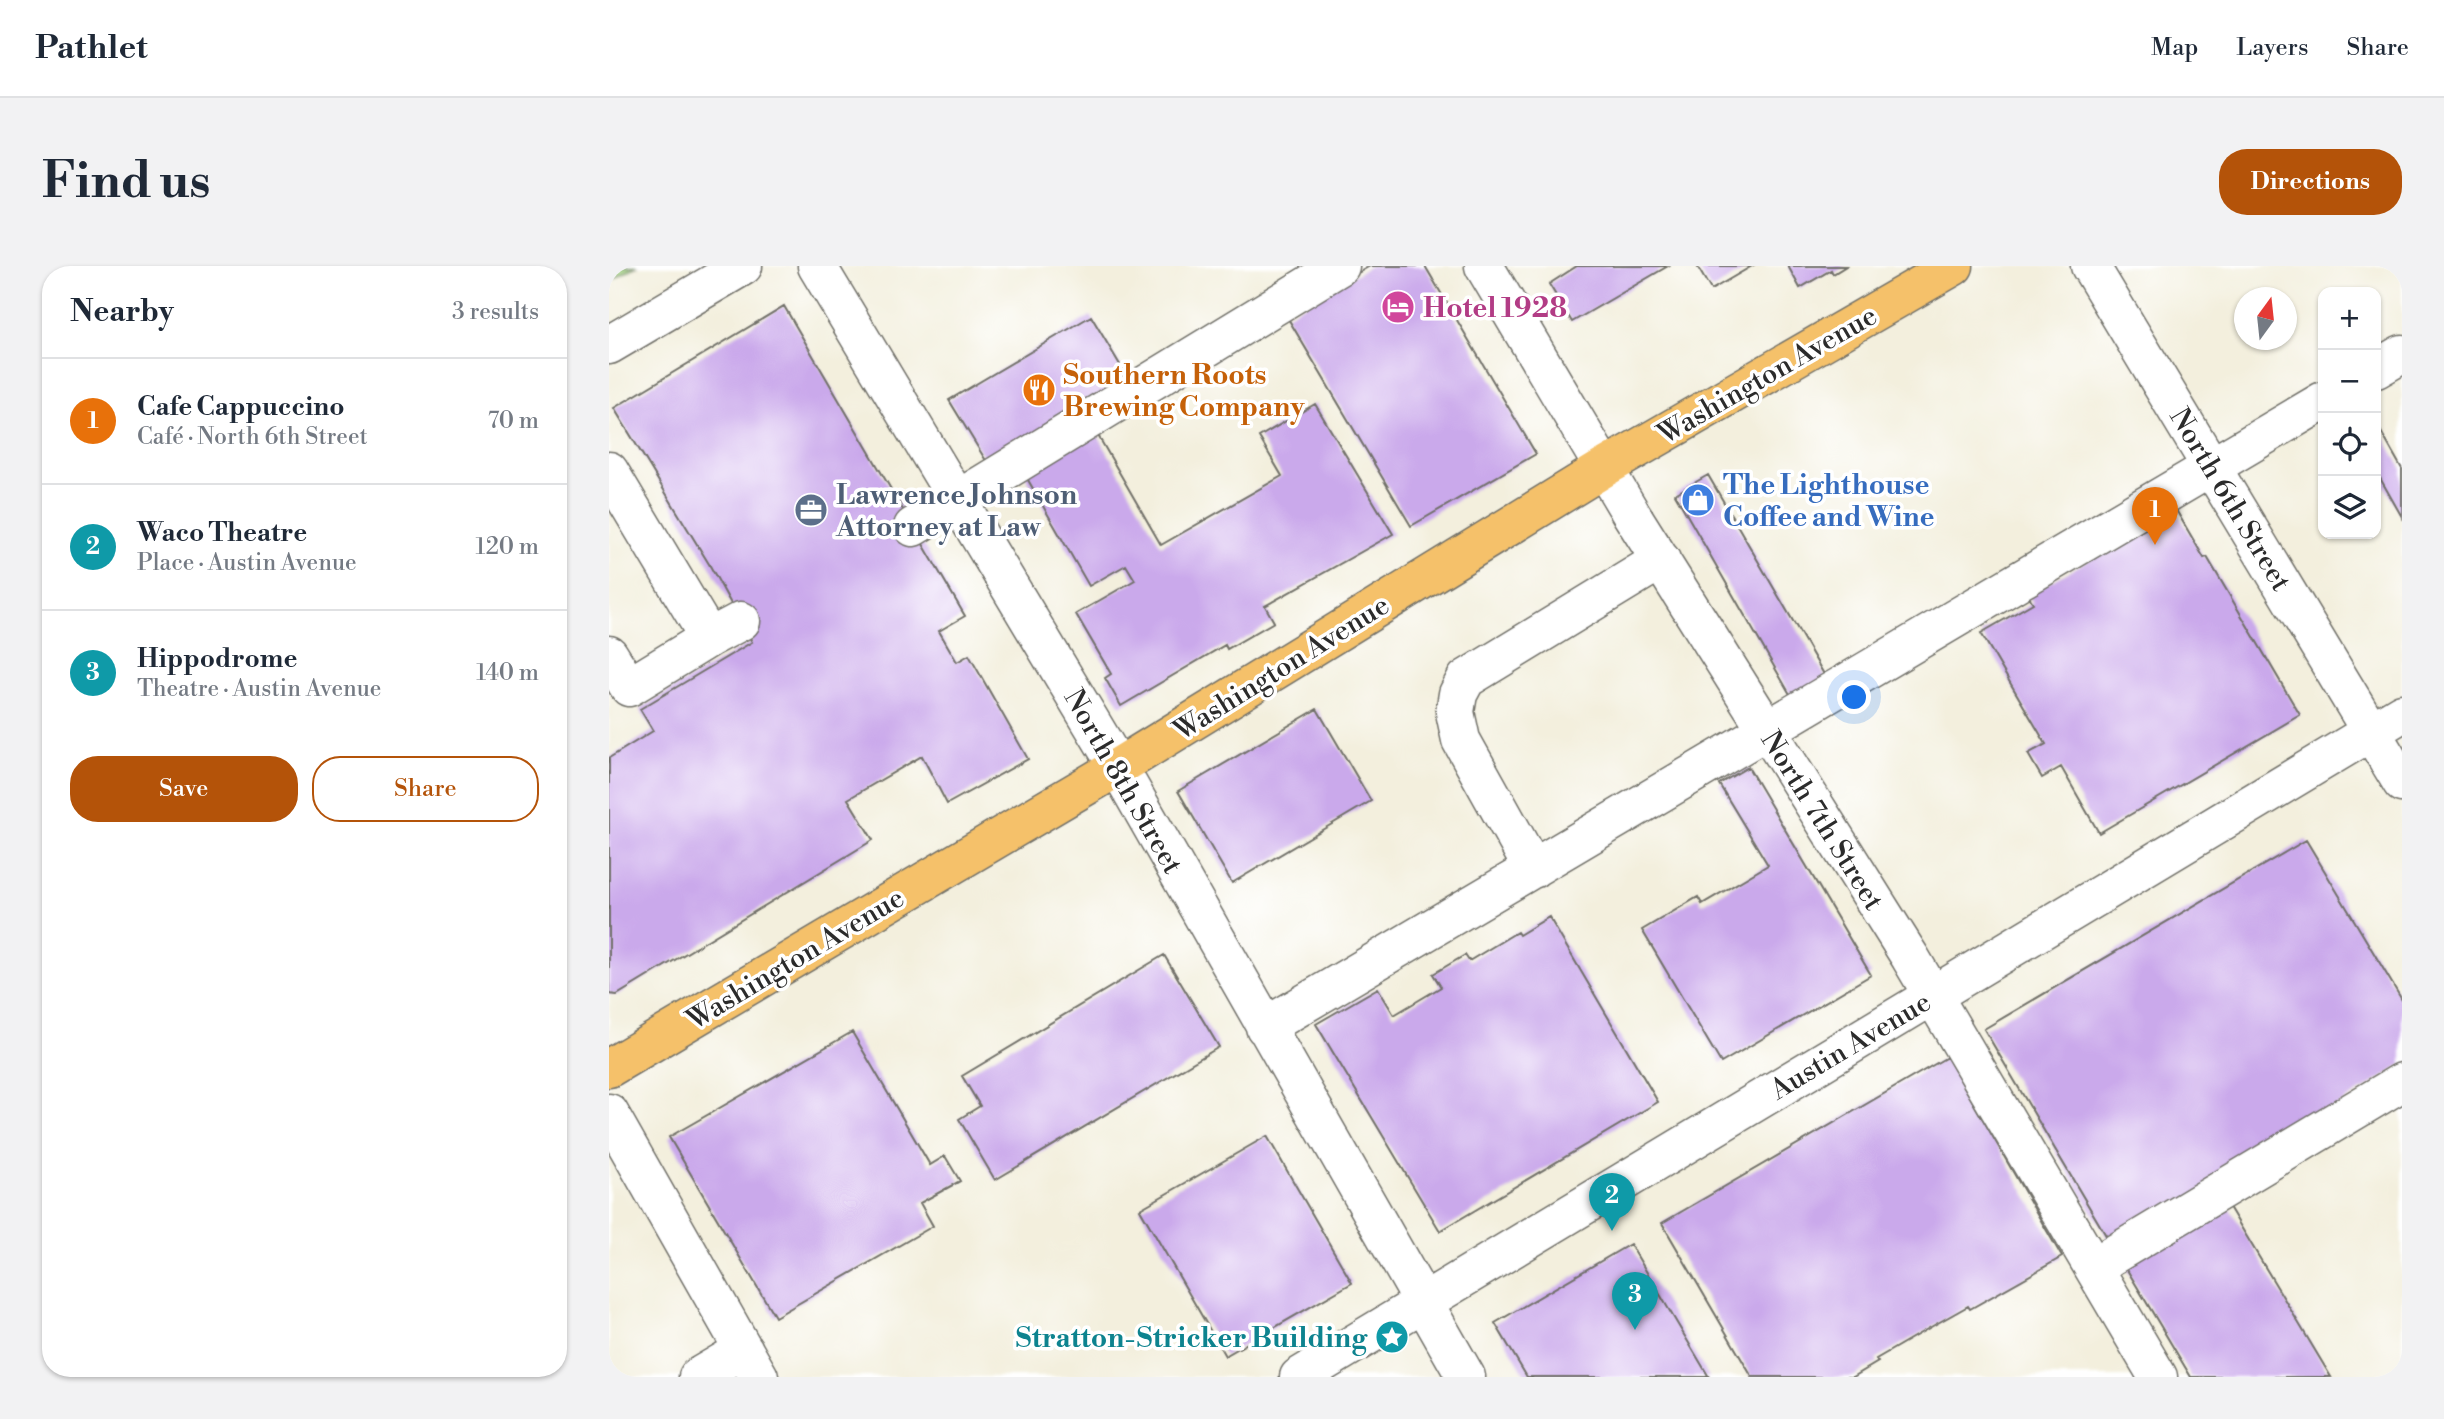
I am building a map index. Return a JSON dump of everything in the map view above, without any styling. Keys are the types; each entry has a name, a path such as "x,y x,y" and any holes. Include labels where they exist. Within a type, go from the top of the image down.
{"main road":[{"name":"Washington Avenue","path":"609,1068 1118,767 1604,468 1954,266"}],"street":[{"path":"609,345 743,266"},
{"name":"North 8th Street","path":"817,266 1118,767 1466,1377"},
{"path":"913,527 1340,266"},
{"name":"North 7th Street","path":"1484,266 1604,468 1933,995 2158,1377"},
{"name":"North 6th Street","path":"2090,266 2213,467 2387,722 2402,783"},
{"path":"2381,366 2402,354"},
{"path":"1265,1027 2318,404"},
{"path":"609,471 725,629 619,694 609,655"},
{"path":"1533,869 1461,740 1455,712 1458,694 1465,679 1661,560"},
{"name":"Austin Avenue","path":"1299,1377 2387,722"},
{"path":"2093,1267 2402,1082"},
{"path":"609,1113 752,1364 698,1377"}],"green space":[{"path":"609,266 636,266 609,282"}],"building":[{"path":"1370,266 1425,266 1536,454 1411,526 1286,315"},
{"path":"1577,266 1668,266 1572,322 1549,284"},
{"path":"1697,266 1752,266 1711,290"},
{"path":"1788,266 1846,266 1833,274 1831,270 1800,288"},
{"path":"784,306 965,616 939,631 957,662 969,655 1028,759 947,804 922,756 848,799 873,840 617,995 609,994 609,758 653,731 640,709 752,642 709,564 614,408"},
{"name":"Southern Roots Brewing Company","path":"1091,316 1129,380 988,464 949,400"},
{"path":"1315,404 1393,534 1265,606 1274,622 1227,649 1225,645 1121,706 1105,678 1111,674 1076,614 1135,580 1126,565 1089,586 1024,473 1096,432 1161,545 1282,476 1259,437"},
{"path":"2381,432 2402,469 2402,517 2381,480"},
{"path":"1708,475 1829,683 1795,703 1675,494"},
{"path":"2176,510 2204,558 2207,557 2300,715 2099,833 2061,767 2042,778 2028,754 2046,744 1981,633 2033,603 2028,595"},
{"path":"1317,709 1371,801 1232,883 1178,791"},
{"path":"1748,767 1871,975 1721,1063 1642,930 1698,897 1702,904 1768,865 1719,784"},
{"path":"2306,840 2402,1000 2402,1065 2114,1249 1984,1029"},
{"path":"1549,917 1658,1102 1440,1231 1316,1024 1378,988 1394,1015 1441,987 1433,974 1465,955 1469,961 1517,932 1519,935"},
{"path":"1164,955 1219,1047 995,1180 959,1119 980,1106 962,1076"},
{"path":"852,1032 930,1165 945,1156 960,1181 920,1203 933,1226 775,1317 669,1137"},
{"path":"1947,1057 2062,1257 1970,1309 1968,1306 1936,1324 1876,1359 1878,1362 1853,1377 1752,1377 1662,1223"},
{"path":"1267,1136 1352,1283 1225,1356 1140,1209"},
{"path":"2226,1202 2331,1377 2191,1377 2123,1263"},
{"path":"1630,1244 1709,1377 1527,1377 1495,1323"}],"place":[{"name":"Hotel 1928","path":"1398,307"},
{"name":"Southern Roots Brewing Company","path":"1039,390"},
{"name":"The Lighthouse Coffee and Wine","path":"1698,500"},
{"name":"Lawrence Johnson Attorney at Law","path":"811,510"},
{"name":"Cafe Cappuccino","path":"2155,545"},
{"name":"Waco Theatre","path":"1612,1231"},
{"name":"Hippodrome","path":"1635,1330"},
{"name":"Stratton-Stricker Building","path":"1392,1337"}]}
